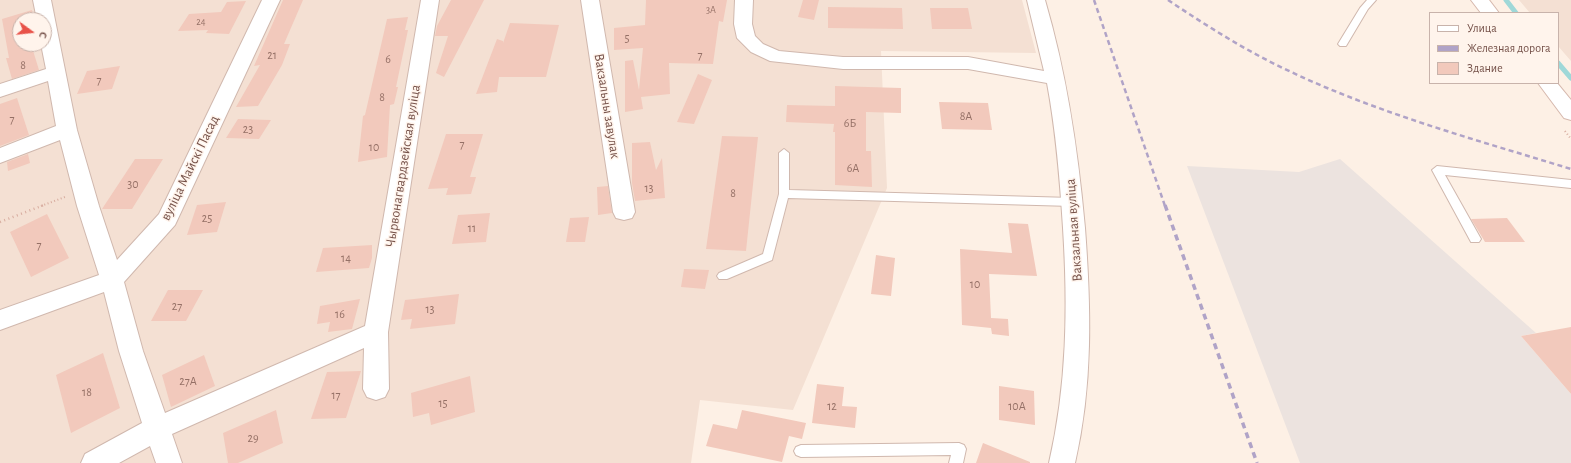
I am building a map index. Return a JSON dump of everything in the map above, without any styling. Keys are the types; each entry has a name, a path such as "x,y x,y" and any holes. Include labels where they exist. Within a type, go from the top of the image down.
{"street":[{"path":"42,0 67,130 83,190 112,280 130,351 169,463"},
{"name":"вуліца Майскі Пасад","path":"112,280 167,219 271,0"},
{"name":"Чырвонагвардзейская вуліца","path":"376,389 376,332 430,0"},
{"name":"Вакзальны завулак","path":"590,0 624,212"},
{"path":"744,0 743,24 746,38 757,48 776,57 843,63 968,63 1056,78"},
{"name":"Вакзальная вуліца","path":"1036,0 1056,78 1067,142 1078,288 1077,350 1073,404 1062,463"},
{"path":"1480,0 1489,12"},
{"path":"0,91 57,72"},
{"path":"1548,84 1571,113"},
{"path":"0,156 67,130"},
{"path":"0,320 112,280"},
{"path":"94,463 158,428 376,332"}],"lane":[{"path":"1343,44 1364,8 1372,0"},
{"path":"723,276 768,257 784,194 784,153"},
{"path":"1475,239 1437,170 1571,184"},
{"path":"784,194 1072,202"},
{"path":"801,452 959,450 956,463"}],"path":[{"path":"0,222 83,190"}],"shaded area":[{"path":"0,0 1022,0 1036,53 881,51 887,188 793,410 700,400 691,463 0,463"},
{"path":"1519,0 1571,0 1571,61 1559,47 1559,12 1529,12"},
{"path":"1340,159 1536,333 1521,336 1571,394 1571,463 1300,463 1187,166 1299,172"}],"building":[{"path":"283,0 303,0 284,44 290,44 282,65 258,106 236,107 260,65 254,66"},
{"path":"451,0 484,0 444,77 436,73 448,36 435,36 437,26"},
{"path":"646,0 727,0 723,22 719,21 713,64 669,63 670,94 641,97 643,109 625,112 625,61 633,60 639,90 643,48 614,50 614,28 645,25"},
{"path":"803,0 819,0 814,20 798,17"},
{"path":"246,1 229,34 206,33 208,30 178,31 189,14 221,12 227,2"},
{"path":"828,7 902,8 903,29 828,28"},
{"path":"930,8 968,8 972,29 932,29"},
{"path":"12,16 12,52 33,52 39,70 12,79 6,58 9,58 2,19"},
{"path":"408,17 405,30 408,30 396,87 398,87 394,104 390,105 387,157 358,162 363,116 365,115 387,19"},
{"path":"510,23 559,25 546,77 499,77 497,92 476,94 497,39 503,41 503,43"},
{"path":"120,66 112,89 77,94 87,71"},
{"path":"698,74 712,80 694,124 677,122"},
{"path":"835,86 901,88 901,113 866,112 866,151 871,151 872,187 835,185 834,124 786,122 787,105 835,106"},
{"path":"17,98 29,135 0,146 0,104"},
{"path":"939,102 988,103 992,130 942,129"},
{"path":"238,119 271,120 259,139 226,138"},
{"path":"446,134 483,134 470,177 476,177 471,194 446,195 448,188 428,189"},
{"path":"722,136 758,137 746,251 706,249"},
{"path":"650,142 656,170 662,158 665,198 635,201 632,183 632,143"},
{"path":"28,154 30,163 8,171 7,162"},
{"path":"135,159 163,159 132,209 102,209"},
{"path":"608,186 612,213 598,215 597,187"},
{"path":"226,202 217,232 187,235 197,205"},
{"path":"490,213 486,242 452,244 458,215"},
{"path":"47,214 69,258 31,277 10,232"},
{"path":"589,217 585,242 566,242 570,218"},
{"path":"1507,218 1525,242 1485,242 1471,219"},
{"path":"1008,223 1028,224 1037,276 989,274 991,318 1008,319 1009,336 992,334 991,328 962,325 960,249 1012,253"},
{"path":"372,245 372,258 369,268 316,272 323,248"},
{"path":"876,255 895,258 891,296 871,294"},
{"path":"684,269 709,270 705,289 681,287"},
{"path":"168,290 203,290 186,321 151,321"},
{"path":"459,294 455,324 410,329 412,319 401,320 405,300"},
{"path":"360,299 352,329 328,332 330,322 317,324 320,306"},
{"path":"1571,327 1571,394 1521,336"},
{"path":"103,353 120,408 71,433 56,375"},
{"path":"204,355 215,386 171,407 162,375"},
{"path":"361,371 346,418 311,419 327,372"},
{"path":"470,376 475,412 431,425 429,413 413,417 411,393"},
{"path":"817,384 844,387 842,406 857,407 855,428 812,423"},
{"path":"999,386 1034,391 1035,425 999,420"},
{"path":"276,410 283,443 238,463 228,463 223,433"},
{"path":"742,410 806,423 802,439 789,436 782,462 706,446 713,424 737,429"},
{"path":"983,443 1030,462 1030,463 976,463"}],"waterway":[{"path":"1506,0 1515,12"},
{"path":"1559,64 1571,78"}],"railway":[{"path":"1094,0 1165,206"},
{"path":"1168,0 1214,30 1261,57 1336,92 1413,120 1571,169"},
{"path":"1165,205 1257,463"}]}
